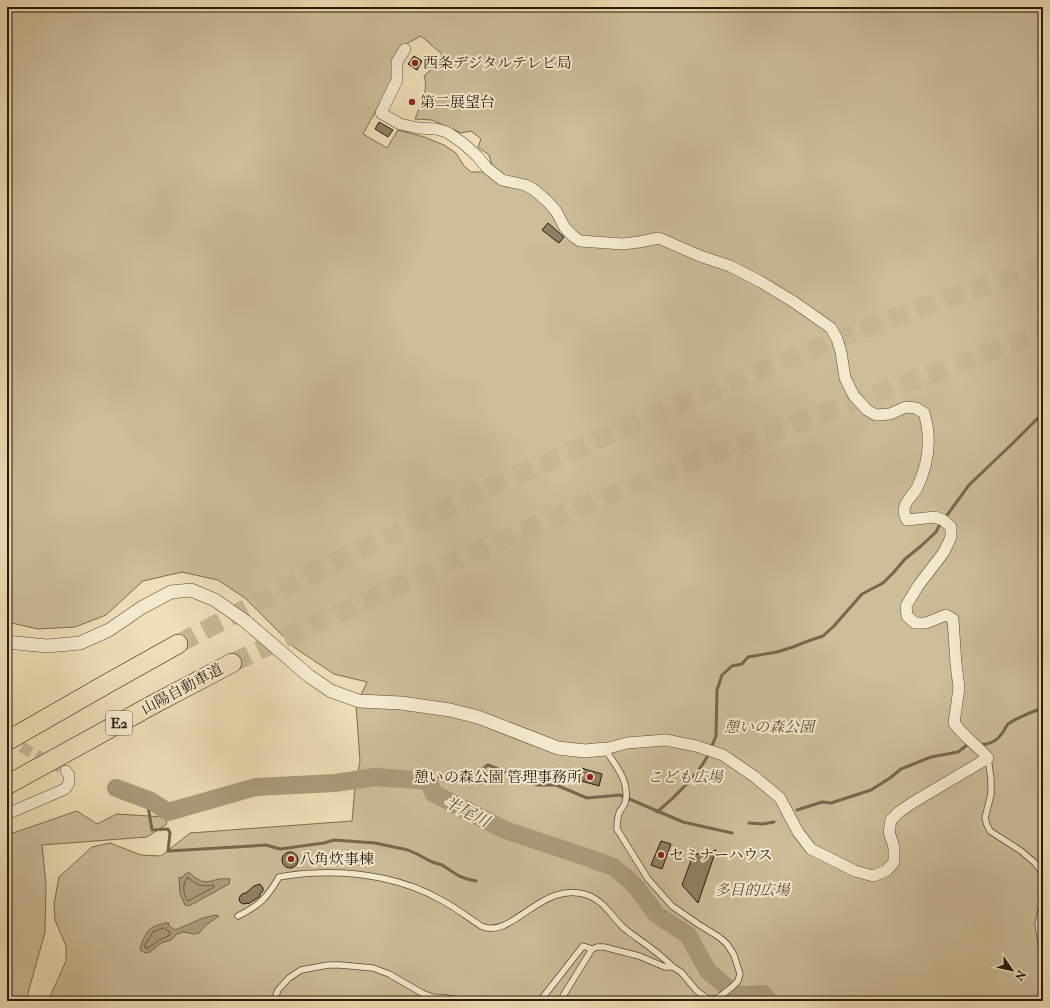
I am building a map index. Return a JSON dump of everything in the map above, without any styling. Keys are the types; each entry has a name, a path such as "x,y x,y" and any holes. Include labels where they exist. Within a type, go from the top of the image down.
{"highway":[{"path":"7,741 178,644"},
{"name":"山陽自動車道","path":"7,785 232,663"}],"street":[{"path":"7,642 47,646 80,643 109,630 141,608 171,592 191,590 215,600 245,621 309,676 331,691 359,701 402,703 450,710 478,717 558,748 585,751 604,749 627,743 666,740 717,752 755,776 780,798 798,832 812,849 855,871 873,876 886,872 894,862 894,847 889,832 891,820 899,812 988,758 980,748 958,728 954,722 959,688 953,618 946,615 926,623 915,623 907,616 906,606 918,586 944,552 951,537 951,527 943,520 935,517 907,520 904,514 905,505 916,490 924,473 929,448 928,426 924,413 916,408 906,406 890,414 876,415 867,410 854,396 845,378 837,339 831,328 794,302 761,282 730,266 700,256 659,238 623,244 580,241 565,228 556,211 547,200 533,189 525,185 502,180 487,168 464,144 447,132 400,124 381,113 397,80 397,62 405,49"},
{"path":"7,814 65,789 69,783 69,775 66,771"}],"lane":[{"path":"238,916 254,908 267,897 279,877 315,873 358,874 402,883 417,888 442,900 488,929 506,925 550,896 560,893 579,894 589,896 608,908 621,925 681,972 697,991 708,999 718,998 738,981 740,974 736,960 727,944 719,937 672,906 648,879 617,829 617,819 625,804 627,792 624,780 604,749"},
{"path":"988,758 991,779 991,794 985,818 987,826 990,831 1021,851 1035,863 1042,872 1043,882"},
{"path":"1043,900 1038,924 1043,957"},
{"path":"540,1001 583,946 592,949"},
{"path":"560,1001 592,949 597,947 604,946 639,956 665,967 673,967"},
{"path":"274,1001 278,990 289,978 302,970 340,965 373,968 389,974 432,997 466,1001"}],"green space":[{"path":"7,7 1043,7 1043,1001 48,1001 66,961 66,946 55,920 54,904 59,877 92,847 110,843 141,855 161,856 190,833 352,821 355,787 360,761 356,705 367,682 334,674 295,648 245,598 218,580 182,572 143,581 106,615 75,627 38,629 7,622","holes":["421,36 442,54 437,64 424,76 425,93 415,119 432,120 461,133 471,131 481,139 478,147 489,155 493,169 483,172 471,172 464,166 456,153 444,145 424,137 398,130 387,148 363,134 394,78 402,46"]},
{"path":"77,811 97,824 117,814 165,817 167,824 147,837 42,845 46,884 45,932 27,1001 7,1001 7,835"}],"water":[{"path":"189,872 201,881 209,882 218,879 230,879 229,884 189,906 185,905 180,894 179,877 182,878"},
{"path":"215,915 219,916 206,925 199,933 195,934 183,932 177,934 171,940 161,943 150,952 145,953 140,950 148,931 154,927 169,923 168,925 175,930 203,918"}],"building":[{"name":"西条デジタルテレビ局","path":"414,56 422,61 417,70 408,64"},
{"path":"379,122 393,130 388,137 375,129"},
{"path":"548,223 564,237 559,243 542,230"},
{"name":"憩いの森公園 管理事務所","path":"581,768 602,774 599,786 578,780"},
{"name":"セミナーハウス","path":"661,841 671,844 662,869 651,865"},
{"path":"716,850 698,903 682,885 693,855"},
{"name":"八角炊事棟","path":"290,852 296,854 298,860 296,866 290,868 284,866 282,860 284,854"},
{"path":"260,884 263,891 259,897 248,904 243,904 240,902 239,898 242,894"}],"waterway":[{"path":"945,518 969,485 1043,413"},
{"path":"711,748 716,736 717,690 722,675 732,666 742,664 748,657 777,652 823,636 834,626 862,594 883,583 905,559 936,532 941,522"},
{"path":"980,745 991,743 996,740 1007,725 1012,721 1043,708"},
{"path":"797,810 822,802 831,803 871,790 901,769 931,757 958,752 967,745 970,745"},
{"path":"657,812 693,777 709,753"},
{"path":"429,781 439,776 463,783 488,765 538,785 556,785 587,798 620,795 683,822 732,833"},
{"name":"半尾川","path":"116,788 151,801 168,812 256,787 335,783 375,777 429,781 433,793 505,830 613,867 637,888 657,915 688,935 708,971 735,994 763,994 769,1001"},
{"path":"141,797 148,806 152,830 168,829 170,833 168,851 266,845 280,849 324,843 334,840 375,843 408,850 432,862 442,865 459,876 476,881"},
{"path":"749,823 763,824 774,822"},
{"name":"半尾川","path":"743,995 746,998 744,1001"}],"tunnel":[{"path":"178,644 331,564 490,487 658,413 855,332 1043,265"},
{"path":"232,663 438,568 574,509 774,432 1043,332"},
{"path":"7,739 66,771"}],"place":[{"name":"西条デジタルテレビ局","path":"415,63"},
{"name":"第二展望台","path":"412,102"},
{"name":"憩いの森公園 管理事務所","path":"590,777"},
{"name":"セミナーハウス","path":"661,855"},
{"name":"八角炊事棟","path":"291,859"}],"park label":[{"name":"憩いの森公園","path":"769,727"},
{"name":"こども広場","path":"685,777"},
{"name":"多目的広場","path":"752,890"}]}
